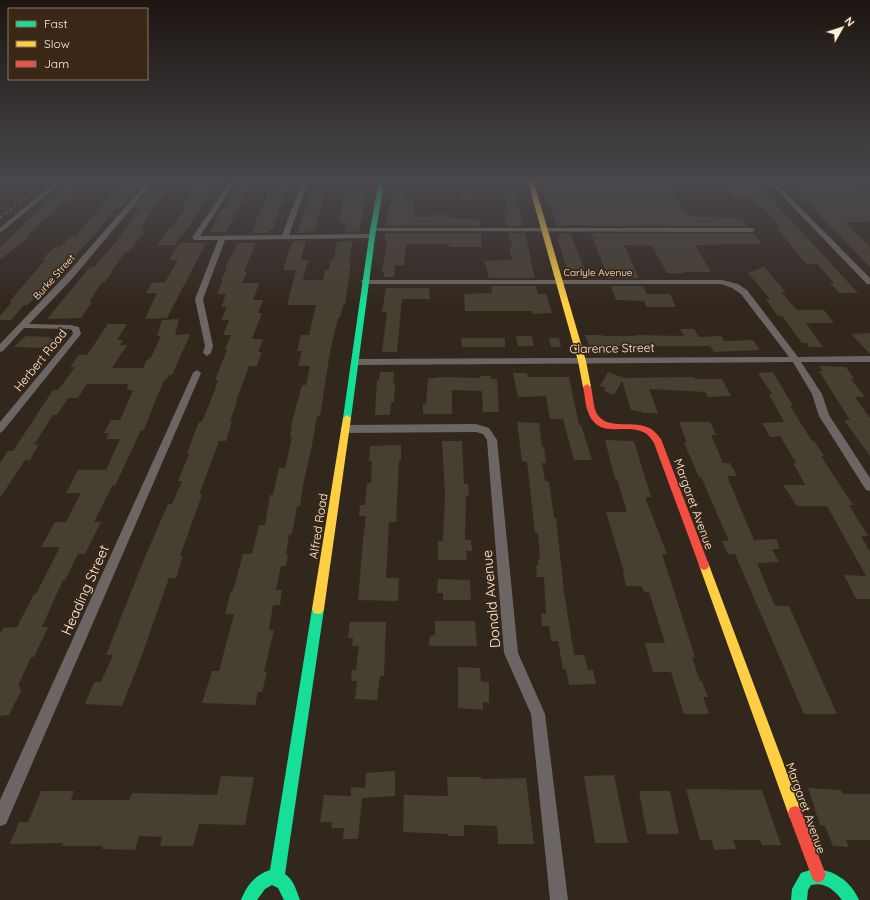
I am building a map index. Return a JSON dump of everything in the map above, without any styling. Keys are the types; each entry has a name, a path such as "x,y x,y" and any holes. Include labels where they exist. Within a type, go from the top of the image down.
{"street":[{"path":"0,231 12,221"},
{"name":"Burke Street","path":"0,349 68,278 117,221"},
{"path":"207,221 195,238 222,239 373,233 543,230 752,230"},
{"path":"284,237 290,221"},
{"name":"Alfred Road","path":"277,877 346,429 365,282 375,221"},
{"name":"Margaret Avenue","path":"541,221 582,361 593,415 600,424 611,427 636,427 649,431 658,441 818,875"},
{"path":"810,221 870,282"},
{"path":"207,353 209,346 199,299 222,239"},
{"name":"Carlyle Avenue","path":"365,282 722,282 735,286 744,292 794,359 817,394 824,416 870,487"},
{"name":"Herbert Road","path":"1,427 77,334 76,329 70,327 22,326"},
{"name":"Clarence Street","path":"355,362 870,359"},
{"name":"Heading Street","path":"0,818 197,373"},
{"name":"Donald Avenue","path":"346,429 476,428 486,431 492,440 511,653 538,714 559,900"},
{"path":"799,900 800,889 806,878 818,875 827,877 843,888 851,900"},
{"path":"249,900 255,887 262,880 270,877 277,877 287,884 291,891 292,900"}],"building":[{"path":"27,221 42,221 27,236 30,236 0,260 0,247"},
{"path":"89,221 105,221 96,233 70,261 67,261 28,305 24,305 11,320 0,320 0,316 12,302 9,302 45,260 42,260 54,247 61,247 70,236 76,236"},
{"path":"130,221 145,221 140,231 145,231 129,252 125,252 105,282 102,282 89,302 92,302 81,318 47,319 90,267 97,264 118,239"},
{"path":"177,221 192,221 175,245 157,245 167,230 170,227 173,227"},
{"path":"216,221 232,221 226,232 210,232"},
{"path":"255,221 275,221 272,230 269,230 268,233 252,233 256,223 254,223"},
{"path":"301,221 318,221 314,231 308,231 308,233 297,233"},
{"path":"339,221 362,221 360,231 344,233 347,223 339,223"},
{"path":"387,221 480,221 480,226 386,226"},
{"path":"506,221 522,221 523,226 507,226"},
{"path":"555,221 744,221 748,226 567,225 568,226 557,226"},
{"path":"775,221 792,221 858,293 839,293 830,283 834,283 817,264 806,264 776,227 780,227"},
{"path":"825,221 870,221 845,222 870,247 870,267"},
{"path":"385,233 481,233 482,247 449,247 449,244 406,244 404,265 395,265 394,277 384,277 384,272 382,272 387,242 385,242"},
{"path":"508,233 525,233 535,278 489,278 484,261 512,260 509,247 512,247"},
{"path":"559,233 570,233 587,275 569,275 557,238 560,238"},
{"path":"591,233 753,233 762,244 695,245 711,272 684,273 667,273 652,246 624,245 639,278 608,278"},
{"path":"306,240 301,260 308,260 303,280 323,280 325,270 329,270 331,260 334,260 337,242 353,240 349,262 351,262 345,305 343,305 340,318 338,318 330,352 320,416 317,416 300,506 297,506 292,534 289,534 286,566 281,566 276,590 282,590 280,605 273,605 269,630 274,630 264,672 267,672 262,692 258,692 255,705 202,703 212,671 219,671 234,614 225,614 243,554 252,554 259,525 265,525 270,495 273,495 279,468 285,468 292,437 290,437 291,426 302,385 306,385 310,366 298,366 302,351 297,351 301,335 309,335 316,305 287,305 296,270 283,270 291,246 295,241"},
{"path":"179,243 206,243 167,318 145,319 157,293 146,293 152,283 165,282 178,260 169,260"},
{"path":"238,243 256,243 244,272 247,272 242,283 259,283 253,300 263,300 258,313 262,313 252,339 263,339 258,352 262,352 257,366 249,366 236,401 237,402 230,421 232,421 226,441 219,441 199,495 202,495 180,556 183,556 176,578 169,578 122,706 85,704 94,682 101,682 113,655 106,655 168,504 172,504 182,481 178,481 189,454 187,454 193,437 199,422 202,422 215,390 218,380 215,380 227,350 225,350 231,335 223,335 229,320 221,320 227,307 221,307 226,294 217,294 223,280 221,280 227,268 225,268"},
{"path":"764,267 786,292 781,292 797,310 824,310 834,323 806,323 823,347 809,347 807,343 802,343 782,316 777,315 766,299 770,299 748,273"},
{"path":"491,286 536,286 538,294 546,294 552,313 532,314 532,311 465,311 464,294 492,293"},
{"path":"611,286 643,286 646,294 670,294 676,307 647,307 644,301 616,300"},
{"path":"386,288 429,288 430,299 402,299 397,352 382,352 387,312 382,312"},
{"path":"179,319 175,335 190,334 172,375 169,375 167,379 165,379 144,430 141,430 115,486 112,486 94,522 101,522 85,554 78,554 65,580 63,580 42,627 48,627 34,657 31,657 18,686 20,686 19,689 22,689 9,715 0,716 0,634 3,628 17,627 60,547 41,547 55,522 66,522 81,493 66,493 78,470 106,470 120,439 106,439 109,433 104,433 111,420 120,420 133,390 127,390 128,384 87,384 78,398 68,398 57,415 53,415 34,445 39,444 30,460 25,460 0,498 0,463 8,451 13,451 53,390 58,390 62,385 75,367 70,367 79,355 87,355 108,324 127,324 117,340 123,340 120,345 127,345 112,368 143,368 146,361 151,357 161,336 157,336 162,320"},
{"path":"680,329 694,329 699,337 721,336 724,341 753,340 760,350 714,352 710,346 589,346 585,335 684,336"},
{"path":"870,333 870,354 851,334"},
{"path":"26,336 51,337 49,339 58,339 50,348 14,347"},
{"path":"516,336 532,336 534,346 518,346"},
{"path":"461,338 505,338 505,347 462,347"},
{"path":"549,338 559,338 561,347 551,347"},
{"path":"820,366 846,367 854,379 851,379 865,397 855,397 870,418 870,456 844,420 850,420 819,371 823,371"},
{"path":"380,372 394,372 394,402 391,402 390,415 375,415 377,380 379,380"},
{"path":"608,372 624,378 694,377 695,379 722,379 731,396 708,397 705,392 649,389 658,413 642,413 631,410 622,381 614,395 604,391 606,388 600,386"},
{"path":"773,372 793,406 790,406 812,441 814,441 824,456 821,456 853,505 849,505 868,536 861,536 870,552 870,599 856,599 844,575 866,576 827,506 797,506 783,485 805,485 793,463 796,463 780,436 770,437 762,423 784,422 769,394 772,394 758,373"},
{"path":"513,373 527,373 528,377 569,377 579,425 581,425 592,460 574,460 563,419 550,419 546,396 518,397"},
{"path":"480,376 491,376 491,379 497,379 499,412 483,412 482,391 452,390 452,414 423,414 423,404 426,404 428,378 480,378"},
{"path":"517,422 539,423 546,463 542,463 545,481 549,482 554,518 556,518 564,592 574,655 584,655 588,670 593,670 596,684 569,685 566,669 563,669 558,641 551,641 549,626 542,626 541,613 546,614 544,577 537,577 536,566 538,566 538,559 540,559 538,533 535,533 527,462 522,461"},
{"path":"679,422 710,422 716,435 711,435 723,463 730,463 737,476 727,476 754,540 776,539 780,549 772,549 779,562 757,563 775,606 789,606 837,714 804,714 735,554 728,554 722,541 729,541 701,477 699,477 684,443 687,443"},
{"path":"605,440 634,441 651,497 645,497 667,554 662,554 695,657 692,657 700,681 702,681 708,697 703,697 709,714 684,714 671,672 653,672 645,643 665,643 649,592 644,592 642,586 626,586 624,572 606,512 627,512 617,479 615,479"},
{"path":"442,441 462,441 464,484 468,484 469,496 466,496 465,540 471,540 472,551 466,551 467,560 438,560 438,541 443,541 445,495"},
{"path":"401,445 396,522 389,522 386,578 399,578 398,601 358,600 366,516 359,516 360,505 365,505 367,483 371,483 372,461 369,461 370,446"},
{"path":"438,579 470,580 471,600 443,600 443,593 437,593"},
{"path":"435,621 475,621 477,646 429,646 430,636 435,635"},
{"path":"350,622 386,622 384,676 380,676 377,700 355,699 357,681 351,681 352,670 356,670 359,646 352,646 353,638 348,638"},
{"path":"458,667 480,668 481,682 489,682 489,703 483,702 483,710 458,708"},
{"path":"395,771 395,796 362,798 358,839 343,839 344,828 331,828 332,822 320,822 324,795 351,796 351,787 365,788 366,773"},
{"path":"614,775 628,843 595,843 584,776"},
{"path":"221,776 254,777 245,825 199,824 193,846 160,846 162,837 139,836 135,850 102,849 103,846 62,846 63,843 10,844 19,822 28,822 41,791 74,791 71,800 129,800 132,793 217,795"},
{"path":"447,777 481,777 482,779 526,778 534,844 498,844 497,826 464,825 464,836 403,832 404,795 448,796"},
{"path":"808,788 841,790 843,794 870,794 870,840 846,840 849,847 833,846 825,826 820,825"},
{"path":"686,789 762,790 781,845 762,845 760,840 733,840 736,849 714,850 712,840 700,840"},
{"path":"639,791 670,791 679,834 647,834"}],"traffic: fast":[{"path":"347,418 375,221"},
{"path":"277,877 318,609"},
{"path":"799,900 800,889 806,878 813,877 832,880 847,894 851,900"},
{"path":"249,900 260,884 266,879 272,878 278,878 284,882 292,900"}],"traffic: slow":[{"path":"542,221 582,361 587,387"},
{"path":"318,609 347,418"},
{"path":"704,565 795,813"}],"traffic: jam":[{"path":"587,387 592,411 598,421 604,425 643,428 651,433 658,441 704,565"},
{"path":"795,813 818,875"}]}
